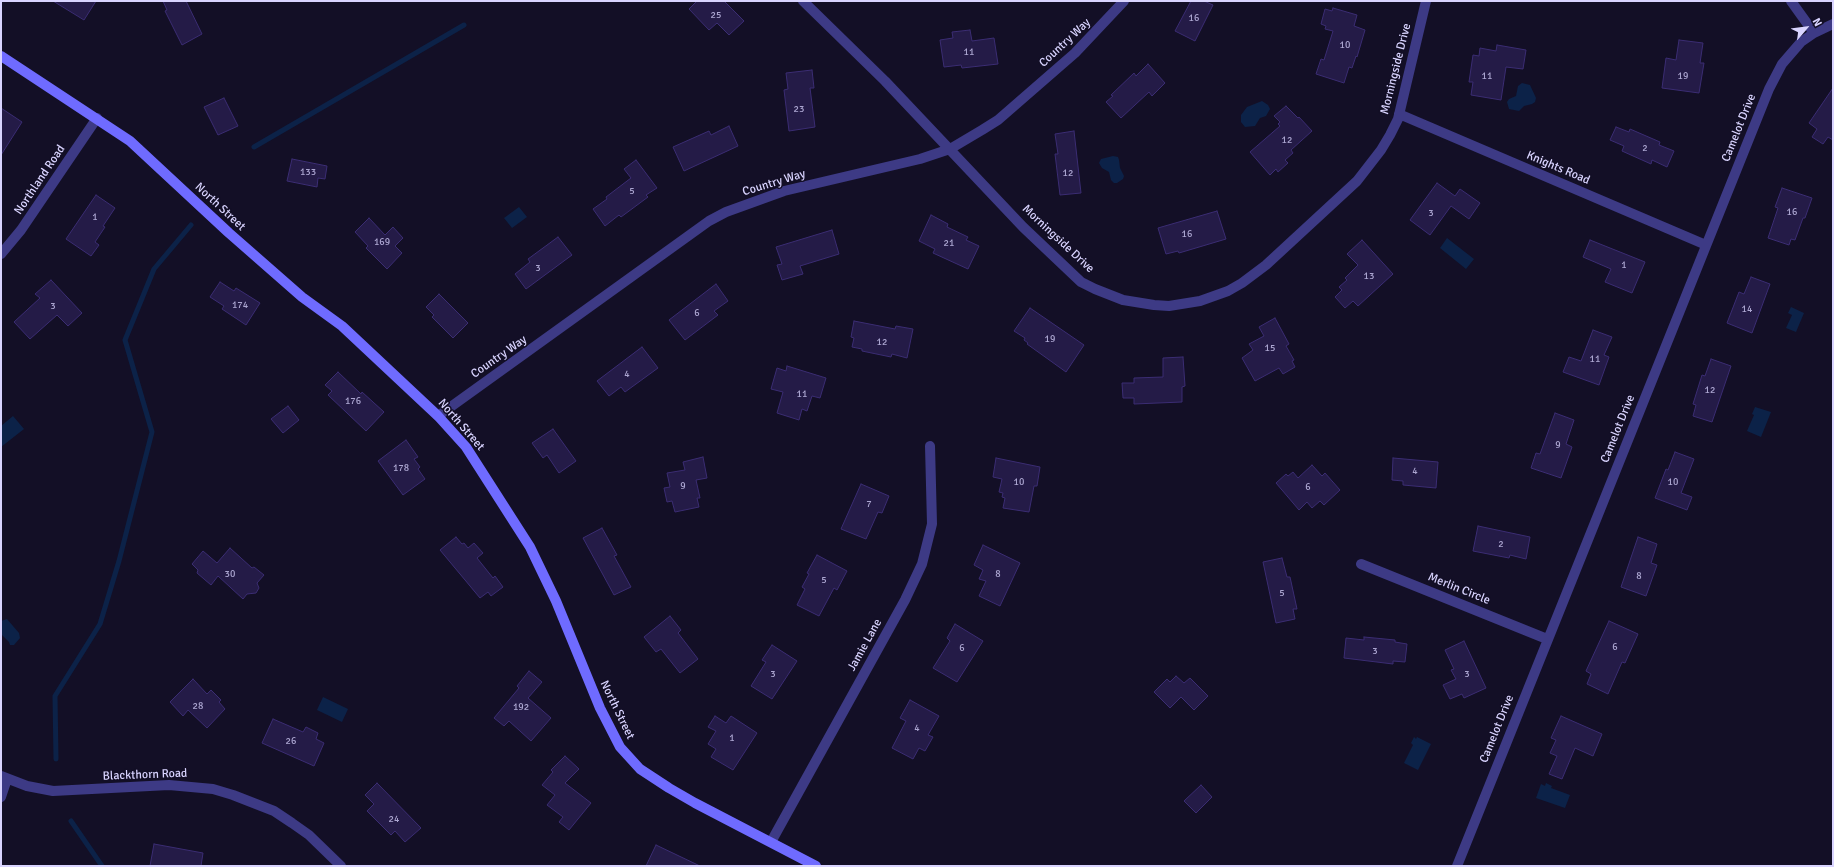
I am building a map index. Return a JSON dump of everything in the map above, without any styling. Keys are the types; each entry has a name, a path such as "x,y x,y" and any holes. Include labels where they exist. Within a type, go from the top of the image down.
{"street":[{"name":"Morningside Drive","path":"803,1 885,81 1023,227 1081,282 1123,300 1169,306 1214,297 1242,283 1260,270 1357,181 1390,135 1399,114 1426,1"},
{"name":"Country Way","path":"438,416 709,221 726,212 784,191 920,159 950,149 998,120 1075,53 1124,1"},
{"path":"1791,1 1814,33"},
{"name":"Camelot Drive","path":"1457,866 1768,89 1782,64 1801,42 1814,33 1833,24"},
{"name":"North Street","path":"1,56 130,141 228,233 302,297 342,326 438,416 466,447 530,547 556,601 600,708 620,747 640,769 669,788 816,866"},
{"name":"Knights Road","path":"1399,114 1706,245"},
{"name":"Northland Road","path":"1,254 21,230 97,118"},
{"name":"Jamie Lane","path":"771,842 905,600 922,564 932,524 930,446"},
{"name":"Merlin Circle","path":"1361,564 1547,639"},
{"path":"1,797 4,778"},
{"name":"Blackthorn Road","path":"4,778 28,786 53,791 169,785 191,786 226,793 254,802 292,823 309,835 341,866"}],"water":[{"path":"1522,83 1530,85 1536,98 1535,102 1524,106 1519,111 1509,109 1507,102 1509,99 1516,96 1518,86"},
{"path":"1262,101 1268,105 1270,109 1266,116 1260,118 1255,126 1245,127 1241,122 1241,115 1247,107"},
{"path":"1113,156 1118,157 1120,168 1124,176 1123,179 1117,183 1114,183 1111,180 1109,172 1102,168 1099,163 1101,159"},
{"path":"519,207 527,217 512,228 504,218"},
{"path":"1447,238 1474,259 1466,269 1440,248"},
{"path":"1791,307 1804,313 1796,332 1786,328 1792,315 1788,313"},
{"path":"1755,407 1771,412 1761,437 1747,431 1754,415 1752,414"},
{"path":"13,416 24,429 1,447 1,426"},
{"path":"7,619 19,633 20,638 14,645 10,645 1,634 1,621"},
{"path":"323,697 348,709 342,722 317,710"},
{"path":"1414,737 1431,744 1418,770 1404,763 1413,745 1411,743"},
{"path":"1546,783 1552,786 1551,788 1570,795 1565,808 1536,798 1541,784 1545,786"}],"building":[{"path":"53,1 96,1 84,20"},
{"path":"163,1 186,1 202,34 182,45 165,11 167,10"},
{"path":"697,1 724,1 744,21 729,35 717,23 709,30 689,9"},
{"path":"1191,1 1204,1 1213,5 1195,41 1175,31"},
{"path":"1333,8 1357,15 1354,26 1365,30 1357,57 1356,56 1352,68 1349,67 1344,83 1316,74 1321,59 1324,60 1333,31 1325,29 1326,26 1321,24 1325,9 1332,11"},
{"path":"970,30 972,41 994,38 998,64 962,68 961,65 944,67 940,40 953,38 952,32"},
{"path":"1679,40 1703,43 1700,63 1704,63 1699,93 1662,88 1666,58 1676,60"},
{"path":"1497,45 1526,50 1523,69 1506,67 1501,100 1471,95 1473,82 1469,82 1473,55 1479,56 1480,48 1496,51"},
{"path":"1148,64 1165,83 1152,96 1149,92 1121,118 1106,102 1113,96 1111,95 1134,73 1136,76"},
{"path":"812,70 814,88 810,88 815,127 789,131 784,90 788,89 786,73"},
{"path":"1833,88 1833,140 1828,137 1823,144 1812,137 1817,129 1809,123"},
{"path":"224,98 238,126 218,135 204,107"},
{"path":"1286,106 1312,131 1291,150 1293,153 1285,160 1288,163 1278,172 1276,169 1270,175 1250,152 1280,126 1278,124 1280,122 1274,116"},
{"path":"1,108 22,122 1,155"},
{"path":"729,126 738,146 684,171 673,147 709,131 711,135"},
{"path":"1616,127 1629,132 1630,129 1660,142 1659,145 1674,151 1667,167 1652,160 1651,164 1622,151 1624,146 1610,140"},
{"path":"1074,131 1081,193 1060,195 1055,154 1058,154 1055,134"},
{"path":"292,159 327,166 325,179 318,178 317,187 287,181"},
{"path":"636,160 657,188 646,195 648,197 621,217 619,215 605,226 593,209 631,178 624,169"},
{"path":"1437,183 1455,196 1460,189 1480,203 1469,219 1451,206 1430,235 1410,220"},
{"path":"1782,188 1812,198 1795,240 1791,239 1789,245 1768,238 1778,208 1775,207"},
{"path":"96,195 115,208 103,226 105,227 95,242 99,245 91,256 66,239"},
{"path":"1217,211 1226,239 1179,253 1178,251 1166,254 1158,228"},
{"path":"931,215 948,224 947,227 968,237 966,240 979,246 968,269 933,253 935,249 919,241"},
{"path":"369,218 385,235 393,227 403,238 395,246 402,253 387,269 366,248 368,246 355,232"},
{"path":"832,230 839,254 800,266 803,274 782,280 777,265 782,264 776,247"},
{"path":"558,237 572,255 526,289 515,274 530,262 528,259"},
{"path":"1362,240 1393,274 1358,306 1353,301 1345,308 1335,297 1342,290 1339,287 1347,280 1345,278 1358,265 1347,254"},
{"path":"1590,240 1645,262 1632,293 1605,282 1611,269 1583,257"},
{"path":"1751,277 1770,284 1752,333 1727,323 1739,292 1744,294"},
{"path":"51,280 82,313 68,326 57,315 30,339 14,322 40,298 35,294"},
{"path":"220,282 234,291 236,288 260,303 246,325 222,309 224,306 210,297"},
{"path":"716,284 728,301 714,311 718,315 685,340 669,320"},
{"path":"439,294 468,323 453,338 432,317 434,315 426,307"},
{"path":"1030,308 1084,345 1066,372 1027,344 1028,343 1024,340 1025,338 1014,331"},
{"path":"1275,318 1289,344 1286,346 1294,360 1292,361 1295,367 1283,374 1279,368 1255,381 1242,358 1253,350 1249,344 1264,336 1259,327"},
{"path":"854,321 895,329 896,326 913,329 907,358 892,354 891,357 862,351 862,349 852,347 854,338 851,337"},
{"path":"1593,330 1612,337 1604,355 1609,357 1599,385 1563,372 1569,357 1581,361"},
{"path":"642,347 658,368 625,392 621,387 609,396 597,381"},
{"path":"1183,357 1185,386 1182,387 1182,402 1134,404 1134,398 1123,398 1122,383 1134,383 1134,378 1163,377 1163,358"},
{"path":"1711,359 1731,366 1712,422 1693,416 1696,405 1693,404 1702,375 1705,376"},
{"path":"787,366 826,378 820,398 812,396 807,411 802,409 799,420 777,413 783,392 771,389 777,368 786,371"},
{"path":"338,372 361,394 362,392 384,412 366,431 328,395 332,391 325,385"},
{"path":"288,406 299,420 283,433 271,419"},
{"path":"1555,413 1574,420 1566,444 1572,447 1561,478 1531,468 1536,453 1540,454"},
{"path":"553,429 576,461 559,473 547,455 543,458 532,443"},
{"path":"406,440 418,457 414,459 420,467 418,469 425,479 403,495 378,461"},
{"path":"1675,452 1694,459 1681,493 1692,497 1687,510 1655,498 1666,469 1668,470"},
{"path":"703,457 707,478 696,480 700,498 697,498 699,507 675,512 672,501 667,502 664,488 670,487 667,473 685,470 683,462"},
{"path":"996,458 1040,467 1037,486 1034,486 1029,512 1003,508 1005,498 1002,497 1003,493 999,492 1002,479 993,477"},
{"path":"1393,458 1438,462 1436,488 1403,485 1403,481 1392,480"},
{"path":"1312,465 1322,476 1325,473 1340,490 1324,505 1320,501 1312,508 1307,502 1299,510 1276,483 1286,474 1288,476 1293,472 1298,478"},
{"path":"861,484 889,496 882,513 878,512 866,539 841,529"},
{"path":"1478,526 1530,537 1526,559 1510,555 1509,558 1473,551"},
{"path":"602,528 617,555 614,556 631,587 614,595 583,538"},
{"path":"456,537 468,548 474,543 483,553 477,558 493,578 495,576 503,587 491,596 488,592 480,598 440,550"},
{"path":"1638,537 1657,544 1651,563 1657,565 1646,596 1621,587"},
{"path":"983,545 1020,563 1000,606 979,596 986,581 979,579 983,570 974,565"},
{"path":"230,548 252,568 254,567 264,575 257,583 259,588 256,593 247,594 243,599 218,576 211,585 197,573 198,570 192,564 203,551 217,563"},
{"path":"817,555 847,571 837,590 834,588 819,616 797,605 805,589 802,587 809,574 807,573"},
{"path":"1282,558 1287,577 1290,577 1297,609 1293,609 1295,619 1276,623 1263,562"},
{"path":"670,616 681,630 678,633 698,659 680,673 661,649 656,652 644,637"},
{"path":"1609,621 1638,634 1625,663 1622,662 1608,694 1587,684 1591,674 1586,671"},
{"path":"955,624 983,641 957,682 933,668 950,641 947,638"},
{"path":"1364,637 1395,640 1395,642 1407,644 1405,662 1393,661 1393,664 1344,658 1346,638 1364,640"},
{"path":"1464,641 1486,688 1464,698 1462,694 1450,699 1443,685 1456,679 1451,670 1454,669 1445,650"},
{"path":"772,645 797,661 772,699 751,686 766,662 762,660"},
{"path":"529,671 542,682 528,698 551,718 531,741 509,721 504,726 494,718 519,688 517,686"},
{"path":"1176,676 1184,683 1190,678 1208,696 1194,710 1181,697 1170,708 1154,692 1167,679 1170,682"},
{"path":"193,679 207,694 211,690 221,700 219,702 225,709 207,728 188,710 183,716 170,702"},
{"path":"910,700 939,716 928,735 933,737 925,751 919,748 913,759 892,748 906,721 900,718"},
{"path":"715,716 726,723 731,716 757,733 733,770 711,757 716,749 708,744 716,731 708,727"},
{"path":"1561,716 1602,734 1593,756 1575,748 1562,779 1549,774 1557,756 1550,753 1556,740 1551,738"},
{"path":"273,719 303,732 306,727 318,733 316,739 324,743 314,766 262,743"},
{"path":"565,756 579,769 565,783 591,803 569,830 559,822 563,817 547,805 555,795 542,785 553,772 551,770"},
{"path":"377,783 421,828 405,842 395,831 391,835 367,811 374,804 365,795"},
{"path":"1201,785 1212,797 1196,813 1184,801"},
{"path":"154,844 203,853 201,866 150,866"},
{"path":"656,845 700,866 646,866"}],"waterway":[{"path":"254,147 464,25"},
{"path":"56,759 55,696 100,624 119,561 152,432 125,340 154,269 191,225"},
{"path":"71,821 102,866"}]}
